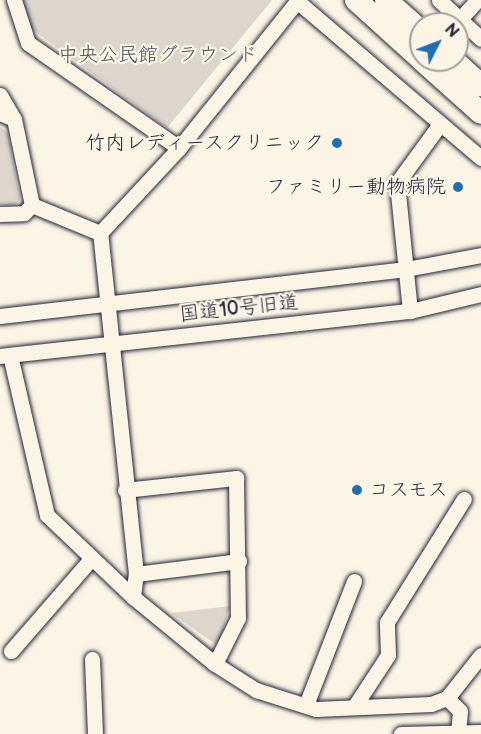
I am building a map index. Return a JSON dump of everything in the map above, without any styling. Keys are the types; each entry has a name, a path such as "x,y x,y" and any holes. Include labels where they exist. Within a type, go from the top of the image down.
{"highway":[{"path":"356,0 409,47"},
{"path":"386,0 409,20"},
{"path":"436,72 481,113"},
{"path":"466,72 481,85"}],"street":[{"path":"14,0 28,43 179,148"},
{"path":"439,0 452,12"},
{"path":"466,12 477,0"},
{"path":"133,597 136,574 108,345 100,233 179,148 298,1 481,159"},
{"path":"469,28 481,39"},
{"path":"0,95 32,205"},
{"path":"410,311 397,183 440,124"},
{"path":"32,205 100,233"},
{"path":"0,214 24,213 32,205"},
{"path":"0,316 105,307 406,269 481,255"},
{"name":"国道10号旧道","path":"5,355 410,311 481,294"},
{"path":"5,355 47,515 133,597 215,664 256,690 306,705 431,704 447,698 481,655"},
{"path":"125,490 236,478 239,561 238,618 215,664"},
{"path":"354,706 388,655 387,622 464,500"},
{"path":"11,651 91,559"},
{"path":"136,574 239,561"},
{"path":"306,705 354,581"},
{"path":"92,659 95,734"},
{"path":"447,698 460,711 458,732"},
{"path":"401,734 481,732"}],"green space":[{"name":"中央公民館グラウンド","path":"18,0 272,0 167,128 25,24"},
{"path":"0,127 8,133 20,200 14,205 0,205"},
{"path":"230,606 218,646 171,613"}],"place":[{"name":"竹内レディースクリニック","path":"337,143"},
{"name":"ファミリー動物病院","path":"458,187"},
{"name":"コスモス","path":"357,490"}]}
